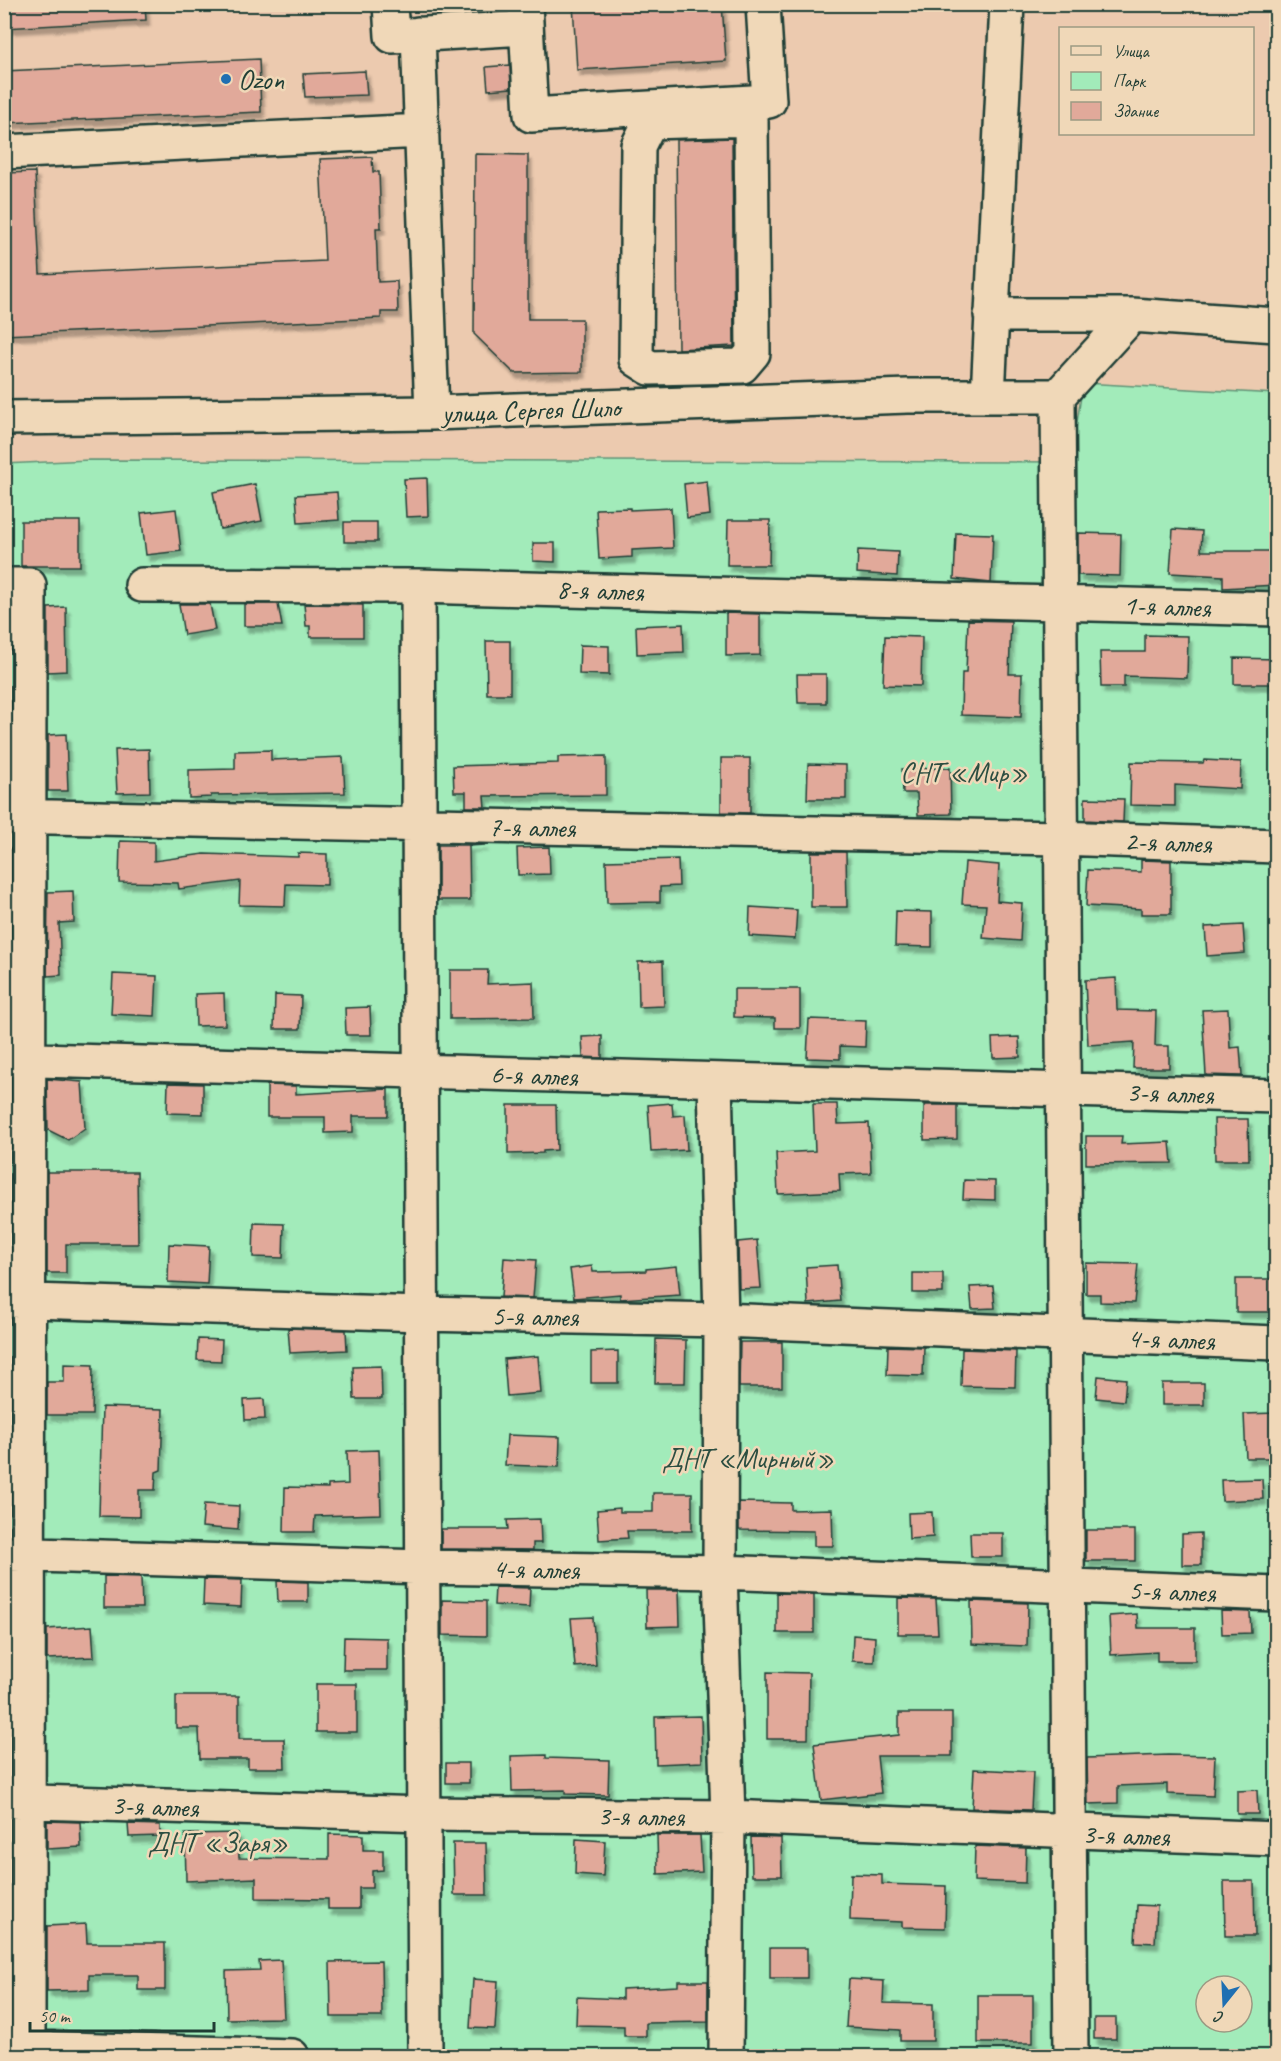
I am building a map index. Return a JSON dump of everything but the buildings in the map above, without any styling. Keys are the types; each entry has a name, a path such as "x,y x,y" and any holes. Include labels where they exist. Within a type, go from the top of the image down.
{"street":[{"path":"390,4 392,36 418,34 526,16 531,115 751,111"},
{"path":"751,111 753,353 742,366 650,368 636,359 638,146 650,122 751,111 769,101 763,4"},
{"path":"988,396 1007,4"},
{"path":"418,34 432,413"},
{"path":"4,152 422,131"},
{"path":"991,315 1132,315 1276,325"},
{"path":"1071,2056 1058,396 1132,315"},
{"name":"улица Сергея Шило","path":"4,418 432,413 908,396 1058,396"},
{"path":"17,585 16,1801 20,2050 292,2056"},
{"name":"8-я аллея","path":"142,585 418,586 1058,603"},
{"path":"418,586 425,2056"},
{"name":"1-я аллея","path":"1058,603 1276,609"},
{"name":"7-я аллея","path":"17,817 1060,838"},
{"name":"2-я аллея","path":"1060,838 1276,846"},
{"name":"6-я аллея","path":"17,1059 1063,1090"},
{"path":"714,1081 721,1320 720,1572 728,1817 726,2056"},
{"name":"3-я аллея","path":"1063,1090 1276,1096"},
{"name":"5-я аллея","path":"17,1301 421,1314 721,1320 1065,1336"},
{"name":"4-я аллея","path":"1065,1336 1276,1342"},
{"name":"4-я аллея","path":"16,1554 422,1567 720,1572 1067,1587"},
{"name":"5-я аллея","path":"1067,1587 1276,1594"},
{"name":"3-я аллея","path":"16,1801 424,1814 728,1817 1070,1833 1276,1839"}],"green space":[{"path":"1083,383 1276,394 1276,2056 5,2056 4,464 89,460 1071,462"}],"place":[{"name":"Ozon","path":"226,79"}],"park label":[{"name":"СНТ «Мир»","path":"964,772"},
{"name":"ДНТ «Мирный»","path":"748,1458"},
{"name":"ДНТ «Заря»","path":"218,1842"}]}
